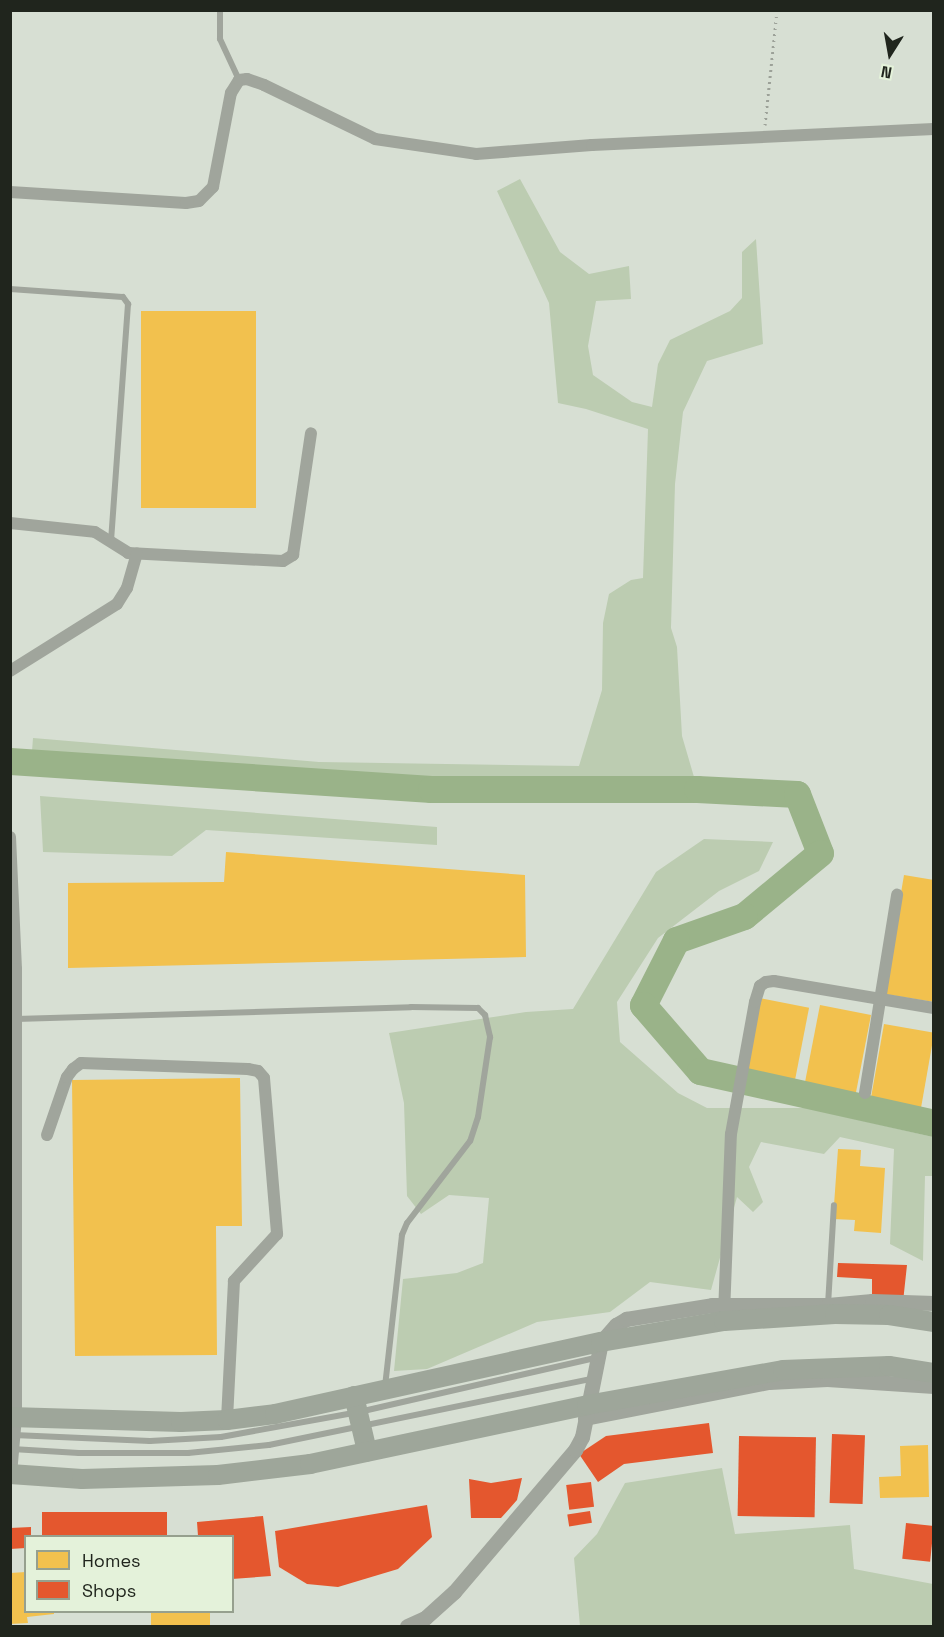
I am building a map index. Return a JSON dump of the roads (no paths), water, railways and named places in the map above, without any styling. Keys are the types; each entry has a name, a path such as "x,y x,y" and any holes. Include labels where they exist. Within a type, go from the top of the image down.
{"highway":[{"path":"13,1426 182,1422 227,1420 275,1414 358,1411 385,1389 599,1350 724,1313 889,1315 933,1322"},
{"path":"11,1474 82,1479 218,1475 310,1464 586,1412 783,1370 889,1366 933,1373"},
{"path":"358,1411 367,1452"}],"street":[{"path":"10,192 186,203 199,201 213,187 231,93 239,80 247,79 375,139 476,154 592,145 933,129"},
{"path":"10,523 95,532 120,550 137,553 276,561 290,558 293,555 311,433"},
{"path":"10,671 117,604 127,588 137,553"},
{"path":"10,837 16,1019 12,1133 13,1426 11,1474"},
{"path":"865,1093 897,895"},
{"path":"933,1008 774,981 760,986 755,1002 731,1134 724,1313 872,1301 933,1303"},
{"path":"47,1135 67,1077 81,1063 248,1069 258,1071 264,1078 277,1234 234,1281 227,1420"},
{"path":"407,1626 425,1618 454,1592 560,1469 582,1437 599,1350"},
{"path":"586,1412 769,1382 827,1379 933,1386"}],"lane":[{"path":"220,10 220,39 239,80"},
{"path":"10,289 123,297 128,304 111,542"},
{"path":"16,1019 411,1007 478,1008 485,1015 490,1037 478,1117 470,1141 460,1158 407,1223 402,1235 385,1389"},
{"path":"828,1305 834,1204"},
{"path":"12,1449 79,1453 199,1452 269,1445 358,1411 599,1350"},
{"path":"13,1426 150,1441 222,1437 358,1411 592,1379"}],"waterway":[{"path":"10,761 431,789 697,789 797,794 820,853 744,916 676,940 643,1005 700,1071 934,1123"}]}
